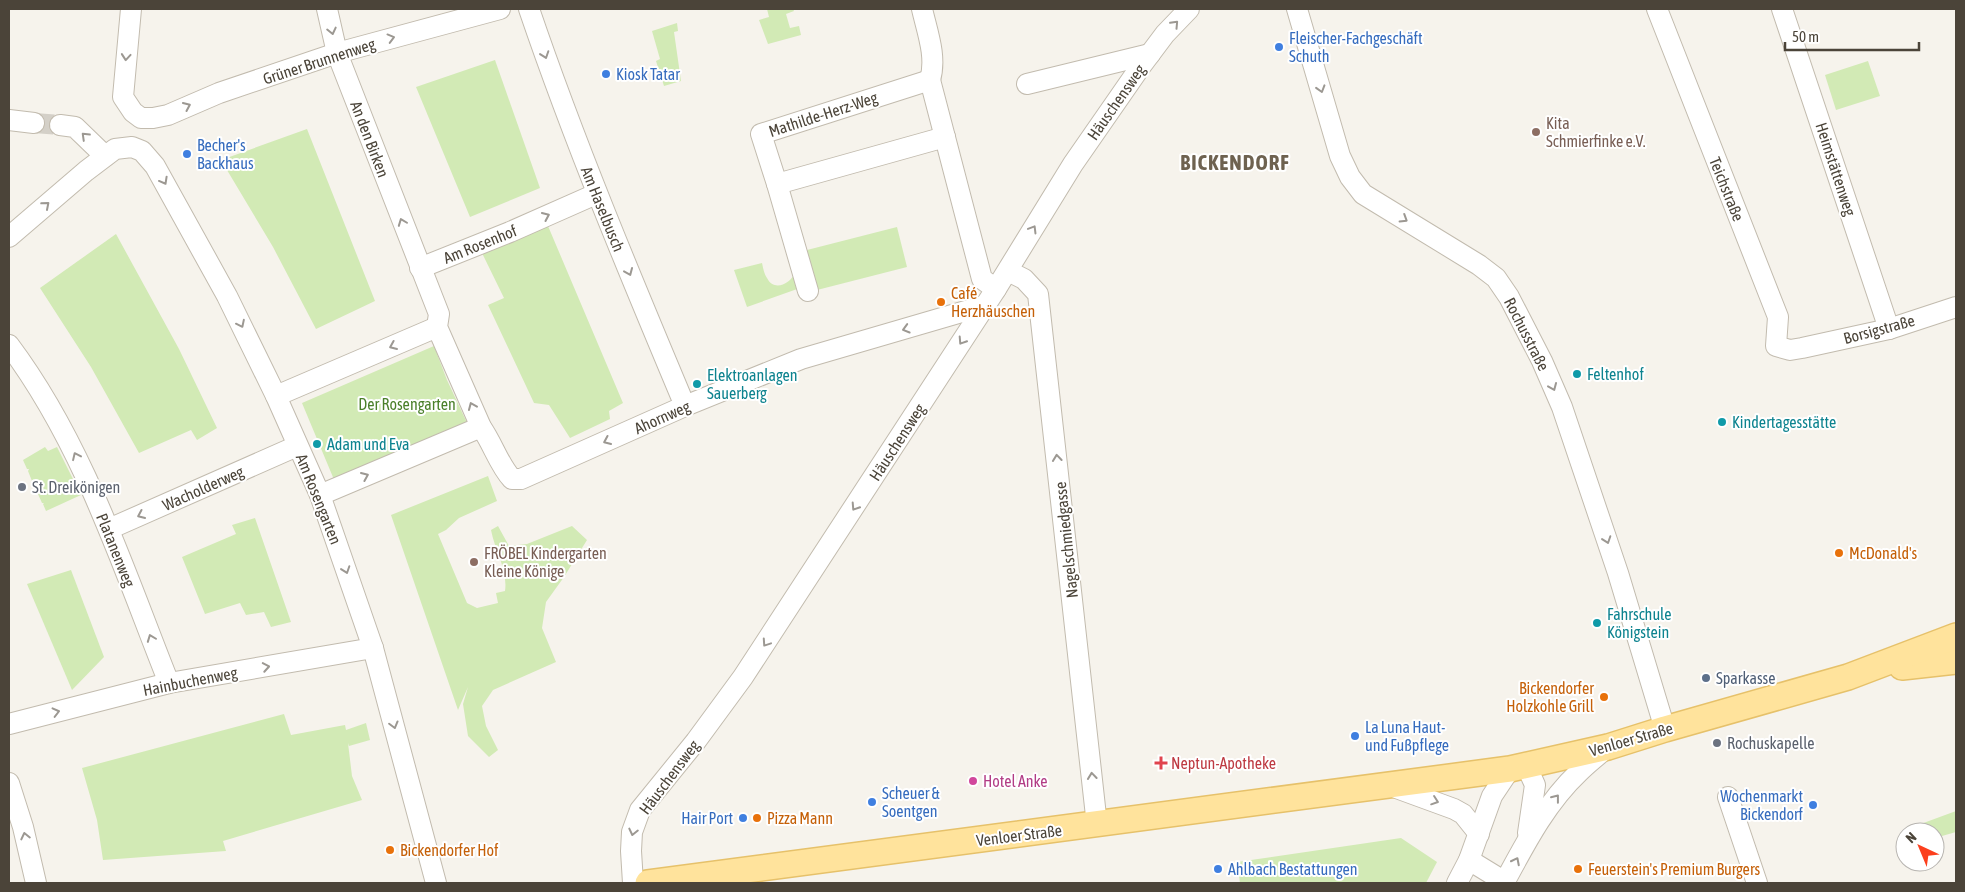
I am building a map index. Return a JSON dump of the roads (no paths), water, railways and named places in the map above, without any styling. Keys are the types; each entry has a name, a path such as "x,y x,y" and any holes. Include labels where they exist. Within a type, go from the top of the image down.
{"main road":[{"name":"Venloer Straße","path":"648,883 1518,767 1608,747 1665,728 1868,671 1956,636"},
{"name":"Venloer Straße","path":"1868,671 1956,661"}],"street":[{"name":"Grüner Brunnenweg","path":"130,9 123,97 132,112 141,118 168,115 218,93 337,53 500,9"},
{"name":"An den Birken","path":"327,9 337,53 420,268"},
{"name":"Am Haselbusch","path":"529,9 596,194 685,406"},
{"path":"922,9 931,49 933,70 930,80 982,279 991,297"},
{"name":"Häuschensweg","path":"633,883 632,832 640,810 696,741 789,609 1008,271 1073,164 1150,54 1165,34 1189,9"},
{"name":"Rochusstraße","path":"1298,9 1340,156 1350,177 1363,194 1479,265 1496,278 1509,297 1542,361 1562,407 1618,573 1665,728"},
{"name":"Teichstraße","path":"1657,9 1778,317 1776,346 1790,350 1802,348"},
{"name":"Heimstättenweg","path":"1782,9 1888,329"},
{"path":"1026,84 1150,54"},
{"name":"Mathilde-Herz-Weg","path":"777,184 761,134 930,80"},
{"path":"9,120 34,123"},
{"path":"9,237 105,156 75,127 60,125"},
{"path":"808,291 777,184 945,137"},
{"name":"Am Rosengarten","path":"105,156 115,149 132,146 142,151 155,166 227,296 276,396 320,495 373,648 436,883"},
{"name":"Am Rosenhof","path":"420,268 510,232 596,194"},
{"path":"320,495 481,428 438,327 439,314 420,268"},
{"name":"Nagelschmiedgasse","path":"1008,271 1024,279 1038,294 1098,824"},
{"name":"Ahornweg","path":"481,428 490,439 507,474 512,479 521,479 685,406 802,359 991,297"},
{"name":"Borsigstraße","path":"1802,348 1888,329 1956,307"},
{"path":"276,396 438,327"},
{"name":"Platanenweg","path":"9,345 48,404 75,453 109,530 169,683"},
{"name":"Wacholderweg","path":"109,530 297,446"},
{"name":"Hainbuchenweg","path":"9,724 169,683 373,648"},
{"path":"1469,860 1505,882 1528,838 1567,784 1578,772 1608,747"},
{"path":"1458,883 1469,860 1492,796 1518,767 1535,785 1528,838"},
{"path":"9,783 23,827 36,883"},
{"name":"Venloer Straße","path":"1389,785 1454,809 1463,814 1479,834"},
{"path":"1728,797 1757,883"}],"tunnel":[{"path":"34,123 60,125"}],"place":[{"name":"Fleischer-Fachgeschäft Schuth","path":"1279,47"},
{"name":"Kiosk Tatar","path":"606,74"},
{"name":"Kita Schmierfinke e.V.","path":"1536,132"},
{"name":"Becher's Backhaus","path":"187,154"},
{"name":"Café Herzhäuschen","path":"941,302"},
{"name":"Feltenhof","path":"1577,374"},
{"name":"Elektroanlagen Sauerberg","path":"697,384"},
{"name":"Kindertagesstätte","path":"1722,422"},
{"name":"Adam und Eva","path":"317,444"},
{"name":"St. Dreikönigen","path":"22,487"},
{"name":"McDonald's","path":"1839,553"},
{"name":"FRÖBEL Kindergarten Kleine Könige","path":"474,562"},
{"name":"Fahrschule Königstein","path":"1597,623"},
{"name":"Sparkasse","path":"1706,678"},
{"name":"Bickendorfer Holzkohle Grill","path":"1604,697"},
{"name":"La Luna Haut- und Fußpflege","path":"1355,736"},
{"name":"Rochuskapelle","path":"1717,743"},
{"name":"Neptun-Apotheke","path":"1161,763"},
{"name":"Hotel Anke","path":"973,781"},
{"name":"Scheuer & Soentgen","path":"872,802"},
{"name":"Wochenmarkt Bickendorf","path":"1813,805"},
{"name":"Hair Port","path":"743,818"},
{"name":"Pizza Mann","path":"757,818"},
{"name":"Bickendorfer Hof","path":"390,850"},
{"name":"Ahlbach Bestattungen","path":"1218,869"},
{"name":"Feuerstein's Premium Burgers","path":"1578,869"}],"district":[{"name":"BICKENDORF","path":"1235,162"}],"park label":[{"name":"Der Rosengarten","path":"407,404"}]}
